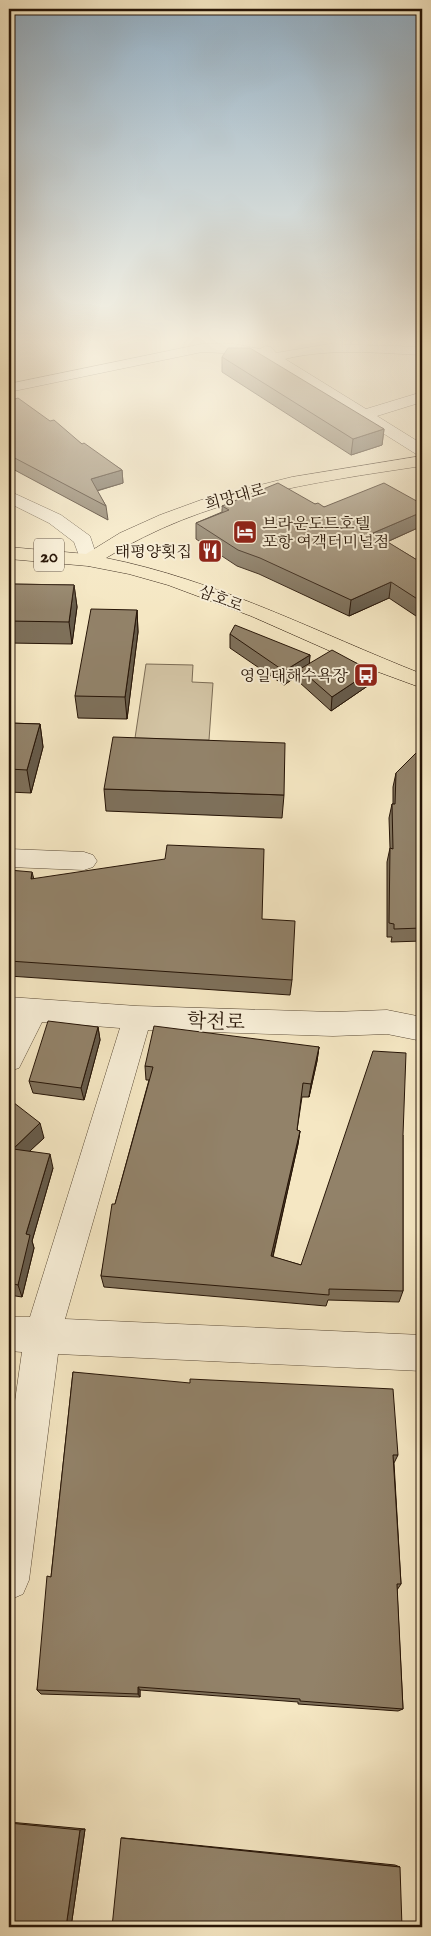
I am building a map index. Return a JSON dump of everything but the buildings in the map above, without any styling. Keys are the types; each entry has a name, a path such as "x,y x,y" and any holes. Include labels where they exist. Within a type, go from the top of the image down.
{"main road":[{"name":"희망대로","path":"89,560 112,544 142,528 205,504 301,480 422,461"},
{"name":"삼호로","path":"9,553 89,560 136,571 196,589 243,606 422,682"}],"street":[{"path":"387,429 422,451"},
{"path":"9,496 54,519 84,540 89,560"},
{"path":"9,858 84,861"},
{"path":"9,1058 22,1009"},
{"name":"학전로","path":"22,1009 137,1018 333,1024 387,1022 422,1029"},
{"path":"9,1580 25,1335 137,1018"},
{"path":"422,1029 422,1038"},
{"path":"25,1335 422,1354"}],"shaded area":[{"path":"146,664 193,665 192,682 213,683 209,740 135,738"}],"place":[{"name":"브라운도트호텔 포항 여객터미널점","path":"245,532"},
{"name":"태평양횟집","path":"210,551"},
{"name":"영일대해수욕장","path":"366,675"}]}
